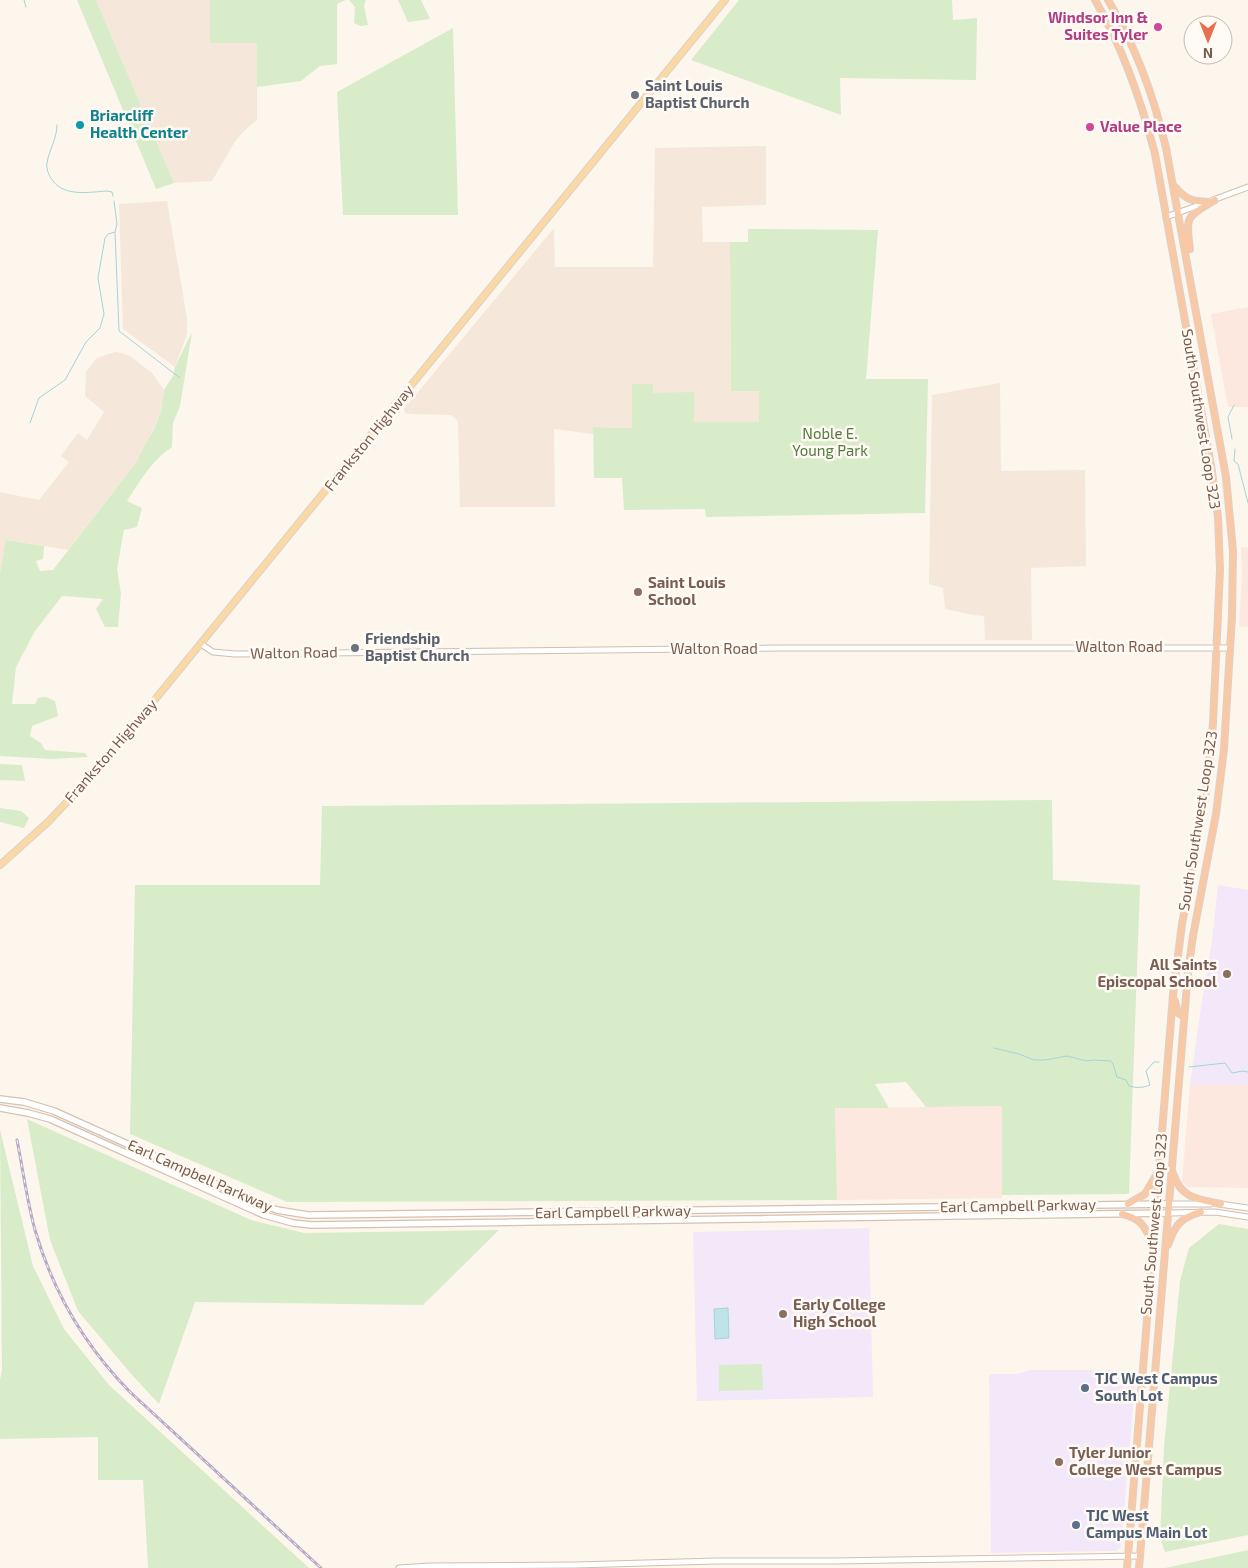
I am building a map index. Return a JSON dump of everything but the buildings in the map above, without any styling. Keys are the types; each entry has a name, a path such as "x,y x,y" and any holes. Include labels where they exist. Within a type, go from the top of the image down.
{"highway":[{"name":"South Southwest Loop 323","path":"1095,0 1118,42 1144,112 1155,154 1215,492 1220,570 1218,648 1213,723 1207,786 1182,924 1174,994 1152,1243 1127,1568"},
{"name":"South Southwest Loop 323","path":"1108,0 1133,48 1152,98 1166,148 1191,278 1230,506 1233,569 1227,716 1220,782 1193,936 1184,1016 1139,1568"},
{"path":"1101,11 1114,9"},
{"path":"1173,184 1188,199 1208,202"},
{"path":"1191,278 1188,223 1194,213 1216,200"},
{"path":"1174,994 1177,1011 1181,1016 1184,1016"},
{"path":"1172,1166 1176,1182 1185,1193 1196,1199 1221,1204"},
{"path":"1128,1204 1145,1194 1159,1169"},
{"path":"1165,1254 1173,1231 1178,1224 1187,1216 1202,1212"},
{"path":"1122,1214 1135,1218 1141,1223 1152,1243"}],"main road":[{"name":"Frankston Highway","path":"0,865 48,822 91,777 725,0"},
{"name":"Earl Campbell Parkway","path":"0,1099 24,1102 54,1111 265,1206 290,1213 313,1216 1169,1204"},
{"name":"Earl Campbell Parkway","path":"0,1108 28,1112 50,1119 258,1213 283,1221 312,1225 1169,1213"},
{"path":"611,1212 611,1221"},
{"path":"312,1225 313,1216"}],"street":[{"path":"1166,217 1248,187"},
{"name":"Walton Road","path":"201,644 213,652 235,654 778,648 1230,648"},
{"name":"Earl Campbell Parkway","path":"1169,1204 1221,1204 1248,1208"},
{"name":"Earl Campbell Parkway","path":"1169,1213 1202,1212 1230,1214 1248,1218"},
{"path":"399,1568 716,1561 1140,1556"}],"shaded area":[{"path":"96,0 210,0 211,43 257,43 257,120 234,143 212,181 174,183"},
{"path":"766,146 766,205 702,207 703,242 730,242 731,391 759,391 759,422 694,422 653,393 632,384 632,428 593,427 593,434 554,429 555,507 460,507 458,421 451,415 412,414 405,413 404,409 554,228 555,267 653,267 655,148"},
{"path":"167,201 187,318 187,334 175,367 123,329 119,204"},
{"path":"1248,307 1248,407 1228,407 1211,314"},
{"path":"115,352 130,356 152,373 164,390 161,411 145,448 135,464 68,550 7,540 0,573 0,492 39,500 69,462 61,456 78,433 87,440 104,412 85,396 86,372 97,358"},
{"path":"1000,383 1001,471 1085,470 1086,566 1031,568 1032,640 985,640 984,616 945,609 943,588 929,584 932,395"},
{"path":"1241,547 1248,548 1248,627 1239,626 1242,575"},
{"name":"All Saints Episcopal School","path":"1218,885 1248,890 1248,1085 1190,1085 1212,941"},
{"path":"1190,1085 1248,1085 1248,1188 1188,1187 1182,1182"},
{"path":"1002,1106 1002,1198 837,1200 835,1108"},
{"name":"Early College High School","path":"869,1228 873,1397 697,1401 693,1232"},
{"name":"Tyler Junior College West Campus","path":"1030,1370 1116,1370 1136,1373 1121,1547 1116,1551 991,1553 989,1376 991,1374 1016,1374"}],"green space":[{"path":"77,0 96,0 174,183 156,189"},
{"path":"210,0 346,0 337,4 337,64 320,66 301,81 257,87 257,43 210,43"},
{"path":"349,0 366,0 364,6 368,25 361,26 354,23 355,7"},
{"path":"398,0 421,0 430,19 408,22"},
{"path":"739,0 952,0 953,20 977,18 976,80 840,78 841,115 691,60"},
{"path":"453,28 458,215 343,215 337,92"},
{"name":"Noble E. Young Park","path":"748,229 878,230 866,379 928,379 925,513 706,517 705,509 624,510 622,478 594,478 593,427 632,428 632,384 653,384 653,393 694,392 694,422 759,422 759,391 731,391 730,242 748,242"},
{"path":"192,332 180,406 173,423 172,447 152,465 127,501 142,508 137,527 124,530 117,569 121,593 118,627 105,627 96,609 103,599 62,596 35,631 16,667 12,704 35,704 38,698 46,697 55,701 58,716 32,726 30,736 41,743 45,750 85,753 88,757 51,759 0,756 0,573 6,540 44,546 43,559 36,561 40,571 53,570 135,464 154,429 161,411 164,390 173,376 175,367"},
{"path":"0,764 22,765 25,781 0,780"},
{"path":"1052,800 1053,880 1140,885 1129,1194 1002,1195 1002,1106 926,1107 906,1082 875,1084 889,1108 835,1108 837,1200 287,1202 130,1134 135,885 320,885 322,806"},
{"path":"0,808 21,811 29,818 24,828 0,822"},
{"path":"27,1119 251,1220 304,1233 499,1230 423,1305 195,1302 159,1404 78,1311 50,1240"},
{"path":"0,1130 33,1266 64,1329 109,1385 309,1568 148,1568 143,1480 98,1480 98,1437 0,1439 0,1380 2,1370"},
{"path":"1219,1224 1248,1229 1248,1535 1165,1552 1160,1538 1164,1447 1180,1281 1189,1248"},
{"path":"762,1364 763,1390 719,1391 719,1365"},
{"path":"1248,1550 1248,1568 1165,1568"}],"water":[{"path":"728,1308 729,1338 715,1339 714,1309"}],"waterway":[{"path":"24,0 26,7"},
{"path":"57,125 47,165 48,172 53,181 58,186 71,191 107,191 112,192 113,196"},
{"path":"114,201 117,224 115,232 119,331 180,378"},
{"path":"30,423 39,398 65,380 86,342 100,328 104,314 98,278 105,238 108,234 115,232"},
{"path":"1232,439 1228,417 1234,405"},
{"path":"1235,449 1234,461 1238,464 1248,503"},
{"path":"994,1048 1034,1060 1067,1056 1087,1061 1111,1061 1117,1077 1126,1080 1129,1086 1137,1087 1150,1085 1146,1071 1154,1062 1159,1062"},
{"path":"1189,1067 1225,1063 1232,1073 1248,1072"}],"railway":[{"path":"17,1140 30,1208 42,1253 61,1296 85,1337 130,1392 321,1568"}],"place":[{"name":"Windsor Inn & Suites Tyler","path":"1158,27"},
{"name":"Saint Louis Baptist Church","path":"635,95"},
{"name":"Briarcliff Health Center","path":"80,125"},
{"name":"Value Place","path":"1090,127"},
{"name":"Saint Louis School","path":"638,592"},
{"name":"Friendship Baptist Church","path":"355,648"},
{"name":"All Saints Episcopal School","path":"1227,974"},
{"name":"Early College High School","path":"783,1314"},
{"name":"TJC West Campus South Lot","path":"1085,1388"},
{"name":"Tyler Junior College West Campus","path":"1059,1462"},
{"name":"TJC West Campus Main Lot","path":"1076,1525"}]}
